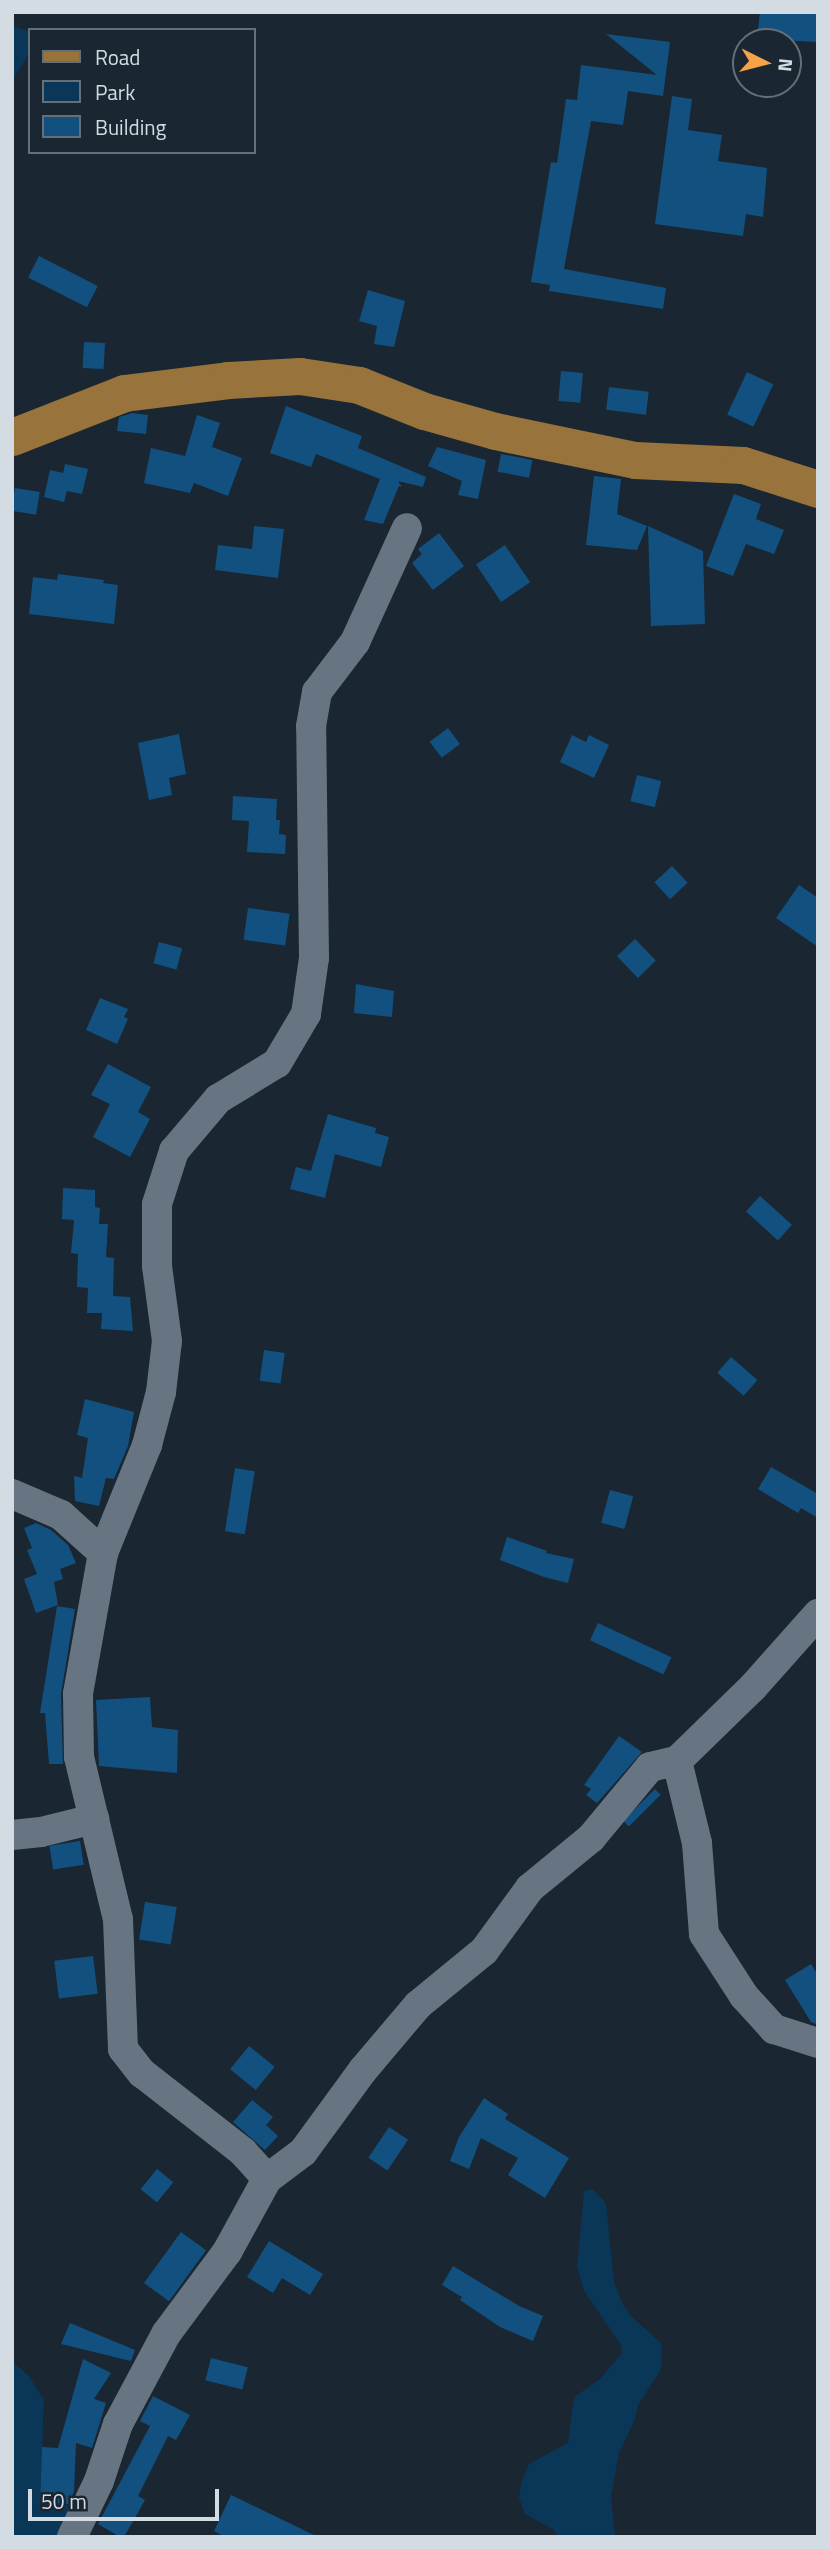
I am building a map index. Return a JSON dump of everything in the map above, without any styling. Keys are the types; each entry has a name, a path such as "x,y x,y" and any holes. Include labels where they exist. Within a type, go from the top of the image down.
{"main road":[{"path":"12,437 124,393 228,380 300,376 359,385 424,411 495,431 635,460 743,465 818,489"}],"street":[{"path":"267,2179 243,2152 142,2073 122,2049 118,1919 79,1757 78,1694 103,1553 147,1445 161,1392 167,1340 157,1266 158,1204 174,1151 218,1099 277,1063 306,1014 314,958 311,726 317,692 355,642 407,528"},
{"path":"12,1494 61,1514 103,1553"},
{"path":"72,2537 99,2481 118,2424 166,2334 228,2252 267,2179 303,2152 363,2070 418,2005 484,1951 530,1888 591,1838 650,1767 677,1761 753,1687 818,1614"},
{"path":"677,1761 697,1843 704,1934 744,1996 774,2029 818,2043"},
{"path":"12,1835 41,1832 94,1819"}],"green space":[{"path":"12,26 28,30 28,55 12,81"},
{"path":"593,2189 606,2203 614,2282 622,2302 630,2315 661,2343 662,2357 660,2371 638,2405 635,2419 619,2453 611,2496 615,2537 558,2537 554,2530 525,2514 519,2498 522,2480 529,2464 568,2443 574,2397 600,2379 622,2353 621,2345 584,2291 577,2267 584,2191"},
{"path":"12,2361 29,2376 44,2400 40,2503 74,2505 62,2537 12,2537"}],"building":[{"path":"760,12 818,12 818,42 802,41 802,28 758,28"},
{"path":"606,34 670,42 663,96 628,91 623,125 591,121 564,269 666,288 663,309 549,291 550,285 531,282 551,162 557,163 566,99 577,100 581,65 657,75"},
{"path":"672,96 692,99 688,130 722,135 718,161 767,168 763,217 746,214 743,236 655,224"},
{"path":"39,256 98,286 87,307 28,277"},
{"path":"368,290 405,301 394,347 374,344 377,326 359,321"},
{"path":"84,342 105,343 104,369 83,368"},
{"path":"561,371 583,373 580,403 558,401"},
{"path":"747,372 773,384 753,427 727,415"},
{"path":"609,387 649,392 646,415 606,410"},
{"path":"286,406 362,436 358,448 426,477 423,487 398,481 402,487 399,486 383,524 364,520 380,479 316,454 311,467 270,453"},
{"path":"132,413 148,415 146,434 117,431 119,417"},
{"path":"197,415 220,423 212,447 242,458 228,496 194,483 190,493 144,483 151,448 185,456"},
{"path":"437,447 486,460 478,499 458,495 462,481 428,466"},
{"path":"501,454 532,460 529,478 498,472"},
{"path":"65,464 88,469 82,494 67,491 64,502 44,497 50,470 63,473"},
{"path":"594,476 621,479 617,514 647,526 637,550 586,545"},
{"path":"15,488 40,492 36,515 12,511"},
{"path":"734,494 761,504 756,519 784,530 774,554 746,544 733,576 706,566"},
{"path":"254,526 284,529 278,578 215,570 218,545 252,549"},
{"path":"648,526 703,551 705,624 651,626"},
{"path":"439,533 464,566 433,590 412,563 422,554 418,549"},
{"path":"505,545 530,582 501,602 476,565"},
{"path":"58,574 104,580 103,583 118,585 114,624 29,614 33,577 57,580"},
{"path":"448,728 460,744 442,758 430,742"},
{"path":"179,734 186,774 169,778 172,795 149,800 138,743"},
{"path":"572,735 586,742 589,735 609,745 594,778 560,762"},
{"path":"637,775 661,781 655,807 630,801"},
{"path":"233,796 277,799 276,820 280,820 279,834 286,835 285,854 247,852 249,821 232,820"},
{"path":"672,866 688,883 670,899 654,882"},
{"path":"799,885 818,898 818,947 776,918"},
{"path":"248,908 290,914 285,946 244,940"},
{"path":"635,939 656,961 638,978 617,956"},
{"path":"159,942 182,948 176,969 153,963"},
{"path":"356,984 394,991 392,1017 354,1013"},
{"path":"100,998 128,1009 124,1017 128,1019 117,1044 86,1030"},
{"path":"108,1064 151,1087 138,1112 150,1119 130,1157 93,1137 110,1104 91,1095"},
{"path":"328,1114 376,1128 375,1133 389,1137 381,1167 335,1154 325,1198 290,1189 296,1167 311,1171"},
{"path":"63,1188 95,1190 95,1207 100,1208 99,1224 108,1224 106,1257 114,1258 113,1296 130,1297 133,1331 101,1329 102,1313 87,1313 88,1288 77,1287 78,1254 71,1253 74,1220 62,1219"},
{"path":"760,1196 792,1225 778,1240 746,1212"},
{"path":"264,1350 285,1353 280,1384 260,1381"},
{"path":"731,1357 757,1380 744,1396 717,1373"},
{"path":"85,1399 134,1412 128,1446 114,1479 106,1478 99,1506 75,1501 74,1476 82,1478 88,1438 77,1435"},
{"path":"771,1467 818,1494 818,1518 801,1508 798,1513 758,1489"},
{"path":"235,1468 255,1471 245,1534 225,1531"},
{"path":"610,1490 633,1496 624,1529 601,1523"},
{"path":"36,1523 51,1530 68,1545 76,1563 60,1569 63,1579 54,1582 58,1605 36,1613 24,1579 37,1574 27,1550 32,1548 24,1528"},
{"path":"507,1537 547,1551 546,1553 574,1559 568,1583 500,1560"},
{"path":"57,1606 75,1609 61,1694 63,1764 49,1764 45,1713 40,1713"},
{"path":"598,1623 671,1657 663,1674 590,1640"},
{"path":"150,1697 152,1727 178,1730 177,1773 99,1766 96,1700"},
{"path":"619,1736 642,1752 597,1803 586,1795 591,1789 584,1785"},
{"path":"655,1789 661,1795 629,1826 623,1821"},
{"path":"80,1841 84,1865 53,1870 49,1846"},
{"path":"145,1902 177,1907 171,1945 139,1940"},
{"path":"93,1956 98,1994 59,1998 54,1961"},
{"path":"811,1964 818,1975 818,2025 811,2022 785,1980"},
{"path":"249,2046 275,2067 256,2090 230,2069"},
{"path":"484,2098 508,2114 505,2119 569,2158 545,2198 508,2175 518,2158 481,2138 469,2169 450,2161 459,2137"},
{"path":"252,2100 273,2117 266,2125 278,2136 265,2150 233,2122"},
{"path":"389,2127 408,2140 387,2171 368,2158"},
{"path":"157,2169 173,2182 157,2202 141,2189"},
{"path":"181,2232 206,2250 169,2301 144,2283"},
{"path":"269,2241 323,2274 310,2295 282,2278 273,2293 247,2277"},
{"path":"453,2266 519,2306 543,2316 533,2341 500,2327 442,2285"},
{"path":"70,2323 135,2350 131,2361 61,2344"},
{"path":"211,2358 248,2367 242,2390 205,2380"},
{"path":"83,2359 111,2373 94,2399 106,2403 92,2448 76,2443 74,2492 68,2504 40,2503 42,2447 58,2448"},
{"path":"153,2396 190,2415 176,2440 168,2436 138,2496 145,2500 124,2537 120,2537 98,2524 150,2426 140,2421"},
{"path":"231,2495 318,2537 225,2537 214,2531"}]}
